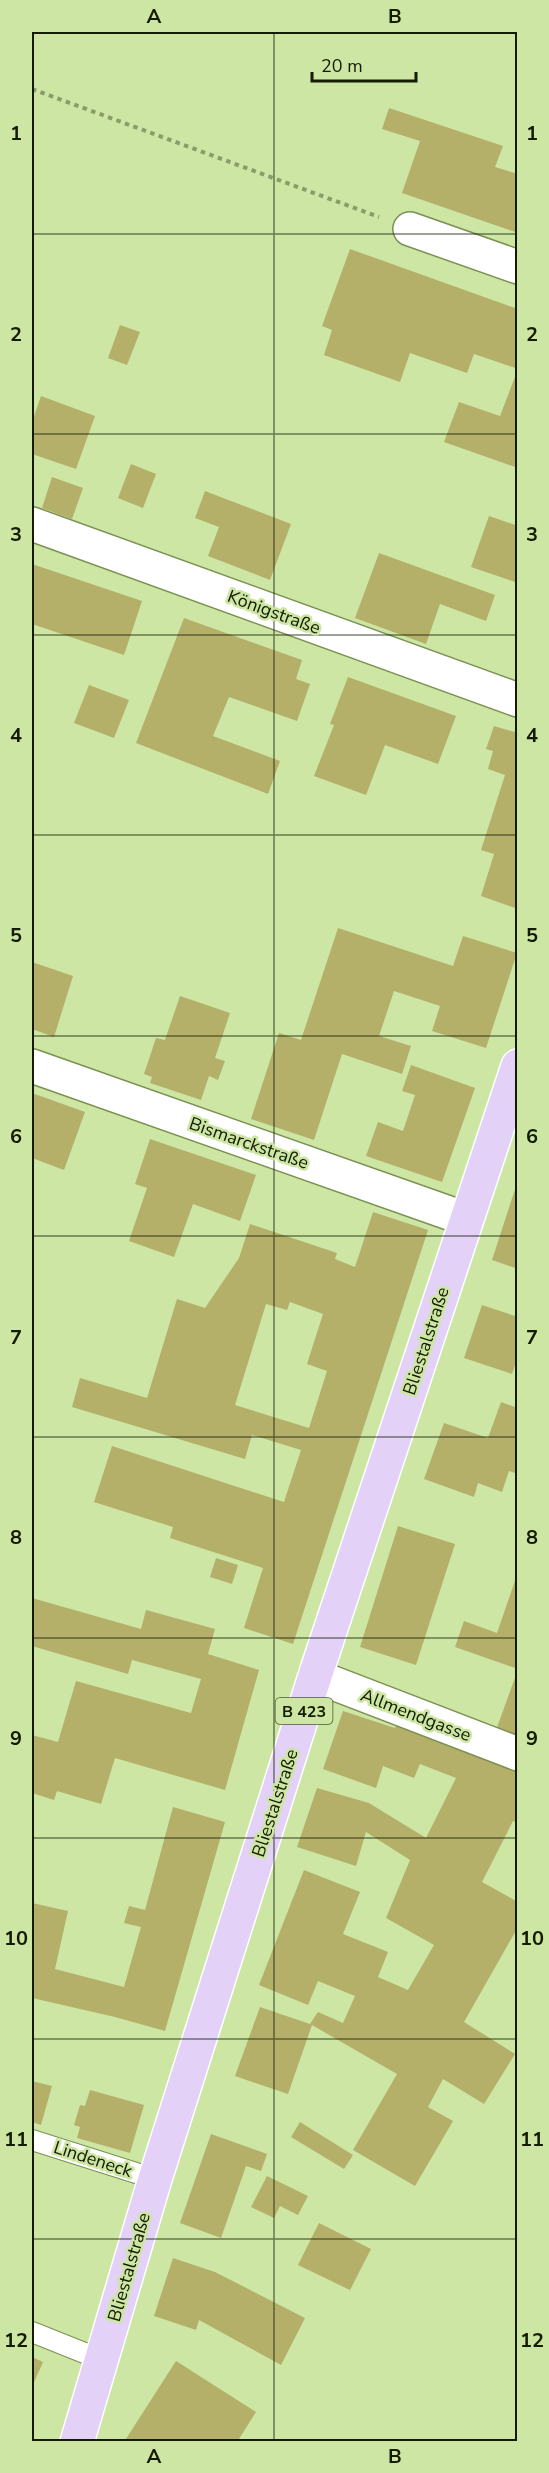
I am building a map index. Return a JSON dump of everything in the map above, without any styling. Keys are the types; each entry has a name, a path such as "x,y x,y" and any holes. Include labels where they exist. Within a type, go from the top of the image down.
{"main road":[{"name":"Bliestalstraße","path":"77,2442 155,2179 315,1676 518,1066"}],"street":[{"path":"410,229 518,267"},
{"name":"Königstraße","path":"32,524 518,700"},
{"name":"Bismarckstraße","path":"32,1066 466,1219"},
{"name":"Allmendgasse","path":"315,1676 518,1754"}],"lane":[{"name":"Lindeneck","path":"32,2140 155,2179"},
{"path":"32,2332 102,2360"}],"path":[{"path":"32,88 410,229"}],"building":[{"path":"389,108 503,146 495,167 518,174 518,233 402,193 420,141 382,129"},
{"path":"350,249 518,309 518,369 474,354 467,373 410,353 400,382 324,355 332,330 322,326"},
{"path":"120,325 140,332 127,365 108,358"},
{"path":"518,369 518,468 444,442 459,402 500,416"},
{"path":"41,396 95,416 76,469 32,454 32,422"},
{"path":"131,464 156,474 143,508 118,498"},
{"path":"52,477 83,488 72,519 42,508"},
{"path":"205,491 291,524 270,580 208,556 219,527 195,518"},
{"path":"489,516 518,526 518,583 471,567"},
{"path":"379,553 495,595 486,621 440,604 426,644 355,618"},
{"path":"32,564 142,601 124,655 32,624"},
{"path":"184,618 302,660 296,679 310,684 297,721 229,697 213,736 280,761 268,794 136,743"},
{"path":"348,677 456,716 438,764 385,745 366,795 314,776 334,725 330,724"},
{"path":"89,685 129,700 114,738 74,723"},
{"path":"494,726 518,733 518,909 481,896 494,854 481,850 505,775 488,769 493,751 486,749"},
{"path":"338,928 453,966 463,936 517,953 486,1048 432,1031 440,1006 394,991 379,1036 411,1046 402,1074 342,1054 314,1140 251,1119 279,1033 301,1040"},
{"path":"32,962 73,976 54,1037 32,1029"},
{"path":"180,996 230,1013 215,1058 225,1061 218,1080 209,1076 201,1100 150,1083 152,1077 144,1074 156,1038 165,1040"},
{"path":"411,1065 475,1088 442,1182 366,1156 378,1122 403,1131 415,1095 402,1091"},
{"path":"32,1093 85,1112 64,1170 32,1158"},
{"path":"150,1139 256,1175 240,1221 193,1204 174,1257 129,1241 147,1188 135,1184"},
{"path":"518,1184 518,1269 492,1260"},
{"path":"373,1212 428,1230 293,1644 244,1628 263,1568 170,1538 173,1527 94,1502 112,1446 284,1502 301,1450 252,1435 245,1459 72,1407 80,1378 147,1398 177,1299 205,1308 239,1258 250,1224 337,1253 335,1259 355,1267","holes":["290,1302 323,1314 307,1364 327,1371 309,1428 235,1405 266,1304 287,1310"]},
{"path":"482,1305 518,1317 518,1356 512,1374 464,1358"},
{"path":"501,1402 518,1408 518,1474 509,1471 502,1492 478,1483 474,1497 424,1479 444,1423 488,1438"},
{"path":"398,1526 455,1544 416,1665 360,1647"},
{"path":"216,1558 238,1565 232,1584 210,1577"},
{"path":"517,1575 518,1669 455,1647 464,1621 497,1633"},
{"path":"32,1598 141,1629 146,1610 215,1629 208,1654 259,1670 225,1790 115,1758 101,1804 57,1791 54,1800 32,1793 32,1735 58,1742 76,1681 191,1713 201,1679 132,1660 128,1674 32,1646"},
{"path":"518,1673 518,1741 495,1733"},
{"path":"343,1711 395,1728 397,1724 518,1767 518,1823 513,1821 482,1882 518,1902 518,1927 464,2022 515,2054 484,2104 443,2079 428,2107 453,2121 415,2186 353,2150 397,2074 312,2025 288,2094 235,2076 260,2007 310,2024 318,2012 343,2023 355,1996 318,1981 308,2005 259,1985 304,1870 360,1892 343,1934 388,1952 378,1977 408,1990 434,1945 386,1918 410,1860 366,1832 356,1866 297,1847 317,1788 369,1803 426,1838 456,1778 420,1764 414,1778 383,1766 376,1788 323,1769"},
{"path":"173,1807 225,1822 165,2031 32,1998 32,1903 68,1911 55,1969 124,1987 141,1927 124,1923 129,1906 145,1910"},
{"path":"32,2081 52,2086 41,2125 32,2122"},
{"path":"90,2090 144,2105 130,2153 77,2138 80,2127 74,2125 80,2105 85,2106"},
{"path":"300,2122 353,2155 344,2169 291,2137"},
{"path":"211,2134 267,2154 261,2171 246,2166 221,2238 180,2223"},
{"path":"267,2176 308,2196 298,2215 280,2206 274,2218 251,2207"},
{"path":"319,2223 371,2249 350,2290 298,2265"},
{"path":"173,2258 215,2272 305,2318 281,2365 199,2320 196,2330 154,2316"},
{"path":"32,2357 43,2362 32,2387"},
{"path":"176,2361 256,2412 237,2442 124,2442"}]}
